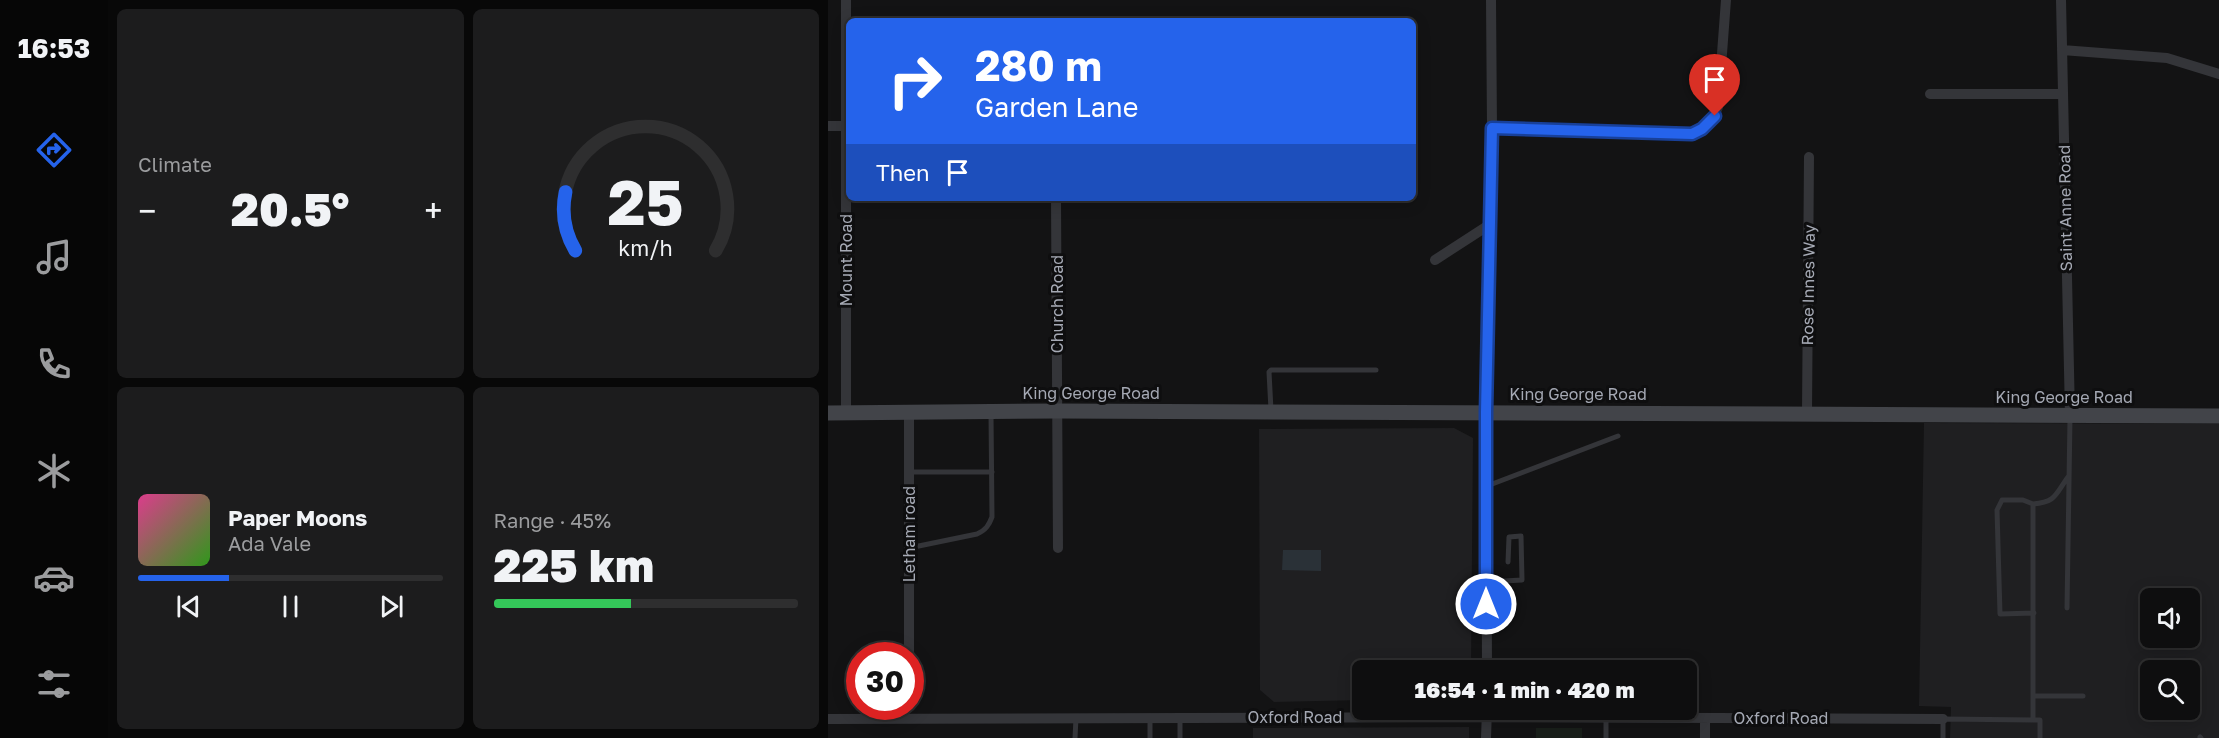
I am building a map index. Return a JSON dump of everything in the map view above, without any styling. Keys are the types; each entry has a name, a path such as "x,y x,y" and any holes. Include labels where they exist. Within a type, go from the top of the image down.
{"main road":[{"name":"King George Road","path":"828,413 1271,411 2219,416"}],"street":[{"name":"Mount Road","path":"846,0 846,413"},
{"path":"1486,660 1486,412 1492,128 1491,0"},
{"path":"1492,128 1692,134 1702,129 1710,123 1718,107 1726,0"},
{"name":"Saint Anne Road","path":"2061,0 2070,416"},
{"path":"2062,50 2167,58 2219,74"},
{"path":"1930,94 2063,94"},
{"path":"828,126 846,126"},
{"name":"Rose Innes Way","path":"1807,413 1809,157"},
{"name":"Church Road","path":"1056,201 1059,548"},
{"path":"1435,260 1489,225"},
{"name":"Letham road","path":"909,412 909,642"},
{"name":"Oxford Road","path":"924,713 1076,718 1352,715"},
{"name":"Oxford Road","path":"828,719 846,717"},
{"name":"Oxford Road","path":"1697,718 1943,719"},
{"path":"1705,718 1705,738"},
{"path":"1486,720 1486,738"}],"lane":[{"path":"1271,411 1269,372 1271,370 1376,370"},
{"path":"909,548 984,531 990,524 992,517 991,412"},
{"path":"2067,608 2070,416"},
{"path":"1487,486 1618,436"},
{"path":"909,472 992,472"},
{"path":"2034,613 2000,614 1997,510 2002,500 2023,500 2033,504 2047,503 2052,500 2068,477"},
{"path":"2033,504 2033,720"},
{"path":"1486,582 1522,579 1521,536 1509,537 1508,562"},
{"path":"2033,696 2083,696"},
{"path":"1075,738 1076,718"},
{"path":"1150,718 1150,738"},
{"path":"1180,718 1180,738"},
{"path":"1944,738 1943,719 2040,720 2040,738"},
{"path":"1606,720 1606,738"}],"shaded area":[{"path":"1924,423 2219,424 2219,738 1950,738 1951,707 1919,706"},
{"path":"1454,428 1473,438 1471,660 1352,660 1352,700 1274,702 1260,690 1259,429"},
{"path":"1283,550 1321,550 1321,571 1282,570"},
{"path":"1469,727 1469,738 1253,738 1253,728"},
{"path":"1536,728 1582,728 1582,738 1536,738"}],"route":[{"path":"1486,604 1486,412 1492,128 1692,134 1710,123 1715,116"}]}
